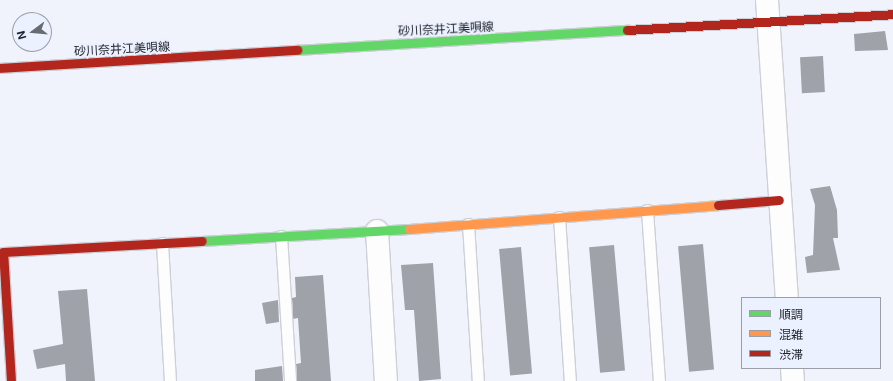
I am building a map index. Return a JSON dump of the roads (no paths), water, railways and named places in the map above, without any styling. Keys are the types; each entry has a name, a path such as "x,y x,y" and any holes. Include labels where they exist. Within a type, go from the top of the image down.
{"street":[{"path":"767,0 779,200 787,297"},
{"name":"砂川奈井江美唄線","path":"0,68 893,14"},
{"path":"10,381 3,252 377,231 779,200"},
{"path":"377,231 386,381"},
{"path":"792,369 793,381"}],"lane":[{"path":"647,210 659,381"},
{"path":"559,217 570,381"},
{"path":"468,224 478,381"},
{"path":"281,236 290,381"},
{"path":"162,243 170,381"}]}
